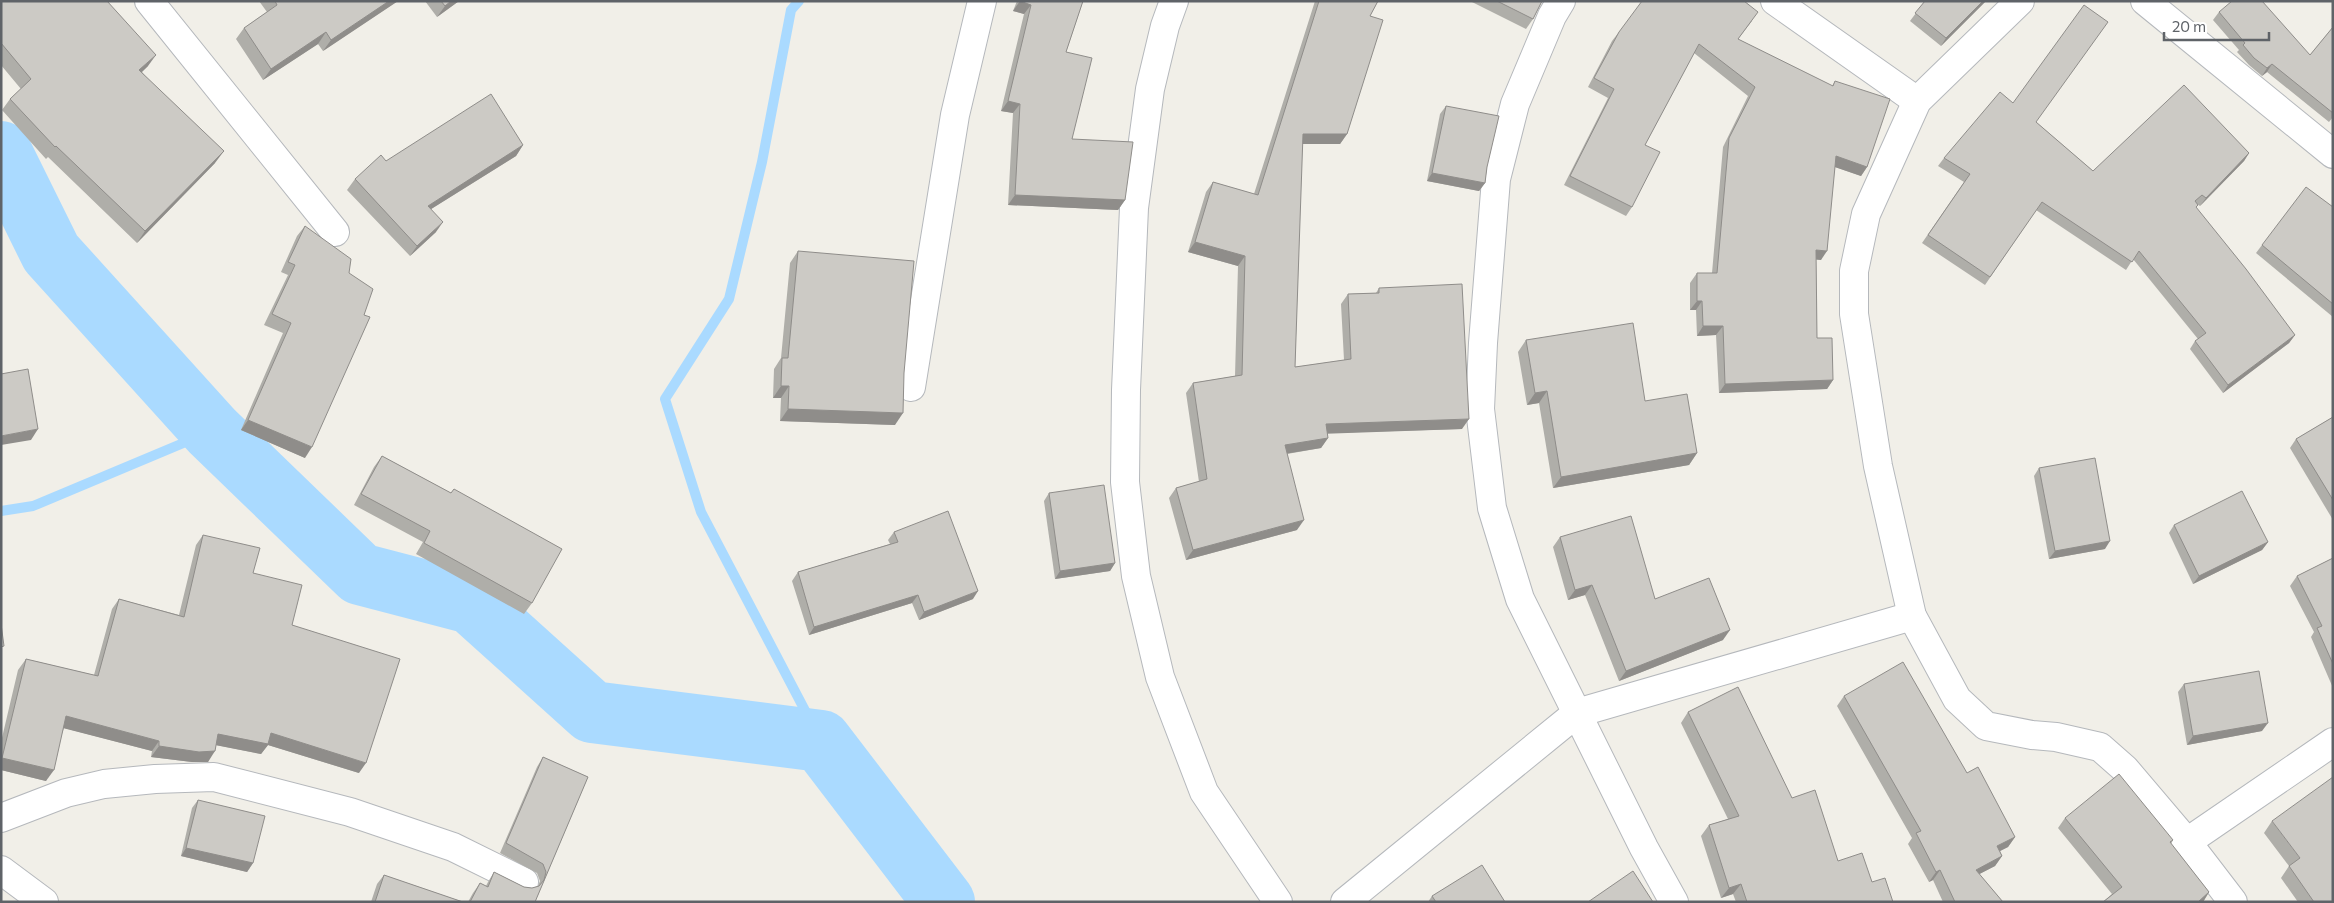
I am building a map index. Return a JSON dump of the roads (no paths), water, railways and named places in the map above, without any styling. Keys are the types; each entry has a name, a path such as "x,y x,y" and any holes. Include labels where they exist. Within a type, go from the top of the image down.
{"street":[{"path":"149,1 335,232"},
{"path":"911,388 955,115 982,1"},
{"path":"1174,1 1165,26 1150,89 1134,208 1126,390 1125,482 1135,567 1160,677 1204,792 1278,902"},
{"path":"1561,1 1552,16 1515,104 1496,179 1484,324 1480,409 1492,508 1520,599 1644,848 1674,902"},
{"path":"1776,1 1917,101"},
{"path":"2020,1 1917,101 1866,214 1854,271 1854,314 1878,466 1912,616 1957,699 1986,726 2032,735 2056,737 2100,747 2125,769 2188,842 2233,902"},
{"path":"2145,1 2333,154"},
{"path":"1345,902 1577,713 1912,616"},
{"path":"2188,842 2333,742"},
{"path":"1,818 66,793 104,784 155,779 214,777 350,812 453,847 524,882"},
{"path":"1,870 44,902"}],"waterway":[{"path":"799,1 791,10 762,162 729,299 665,399 701,512 821,741"},
{"path":"1,152 51,253 212,431 360,574 471,603 592,712 821,741 944,902"},
{"path":"1,511 33,506 212,431"}]}
